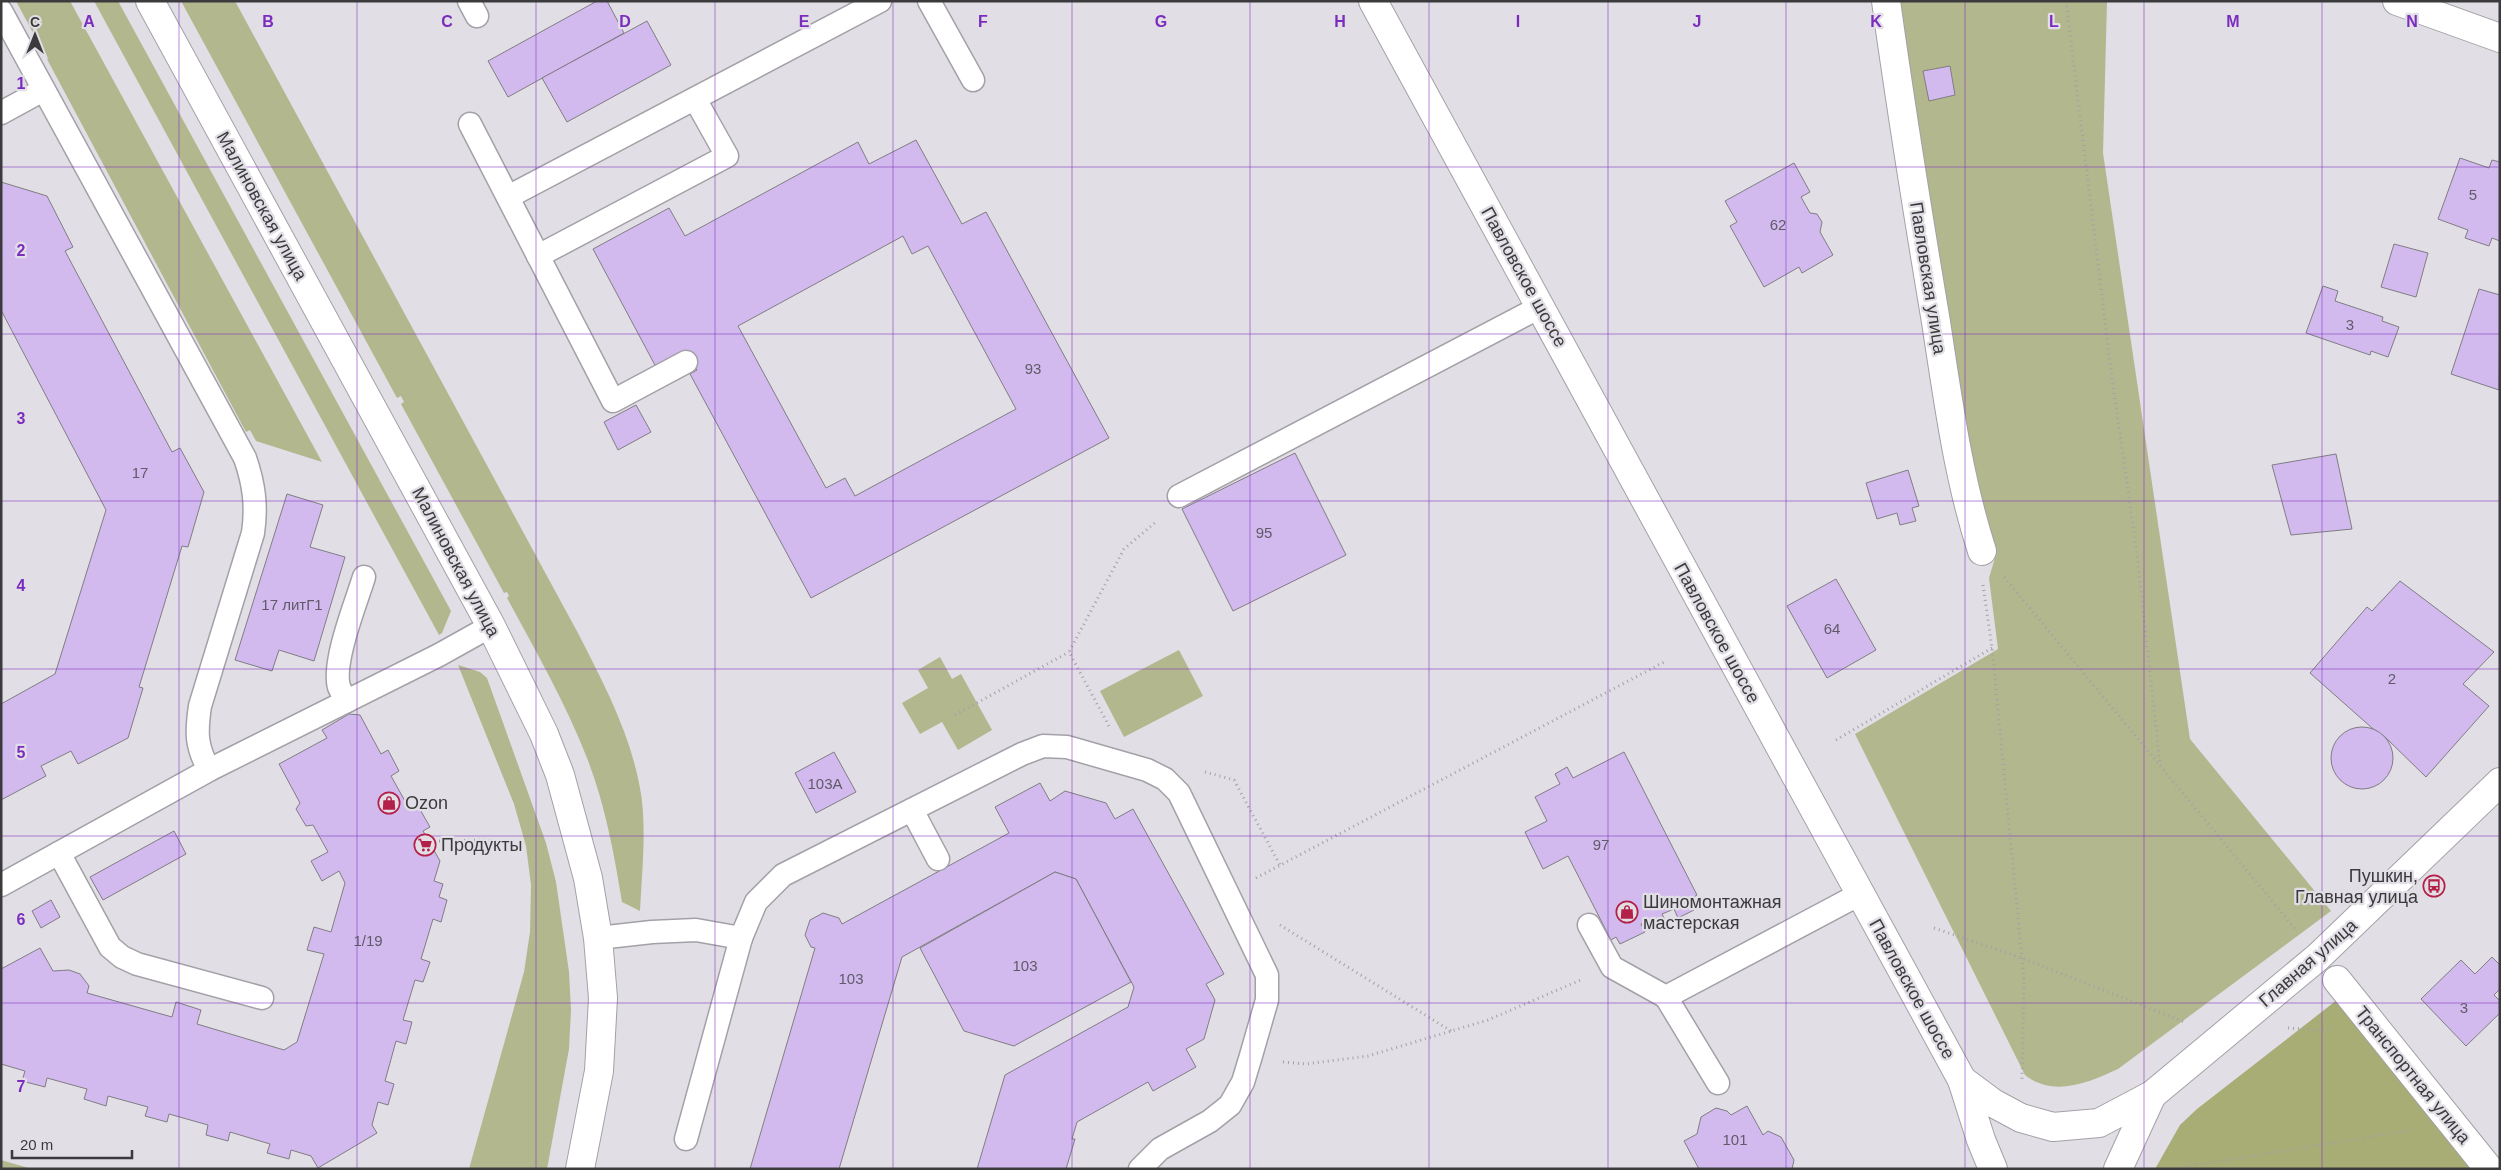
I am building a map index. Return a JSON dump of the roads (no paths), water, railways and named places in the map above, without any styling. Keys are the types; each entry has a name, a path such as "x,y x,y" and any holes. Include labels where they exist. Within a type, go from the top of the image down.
{"street":[{"name":"Малиновская улица","path":"150,1 491,626 544,734 560,774 588,878 598,938 603,998 599,1071 580,1169"},
{"name":"Павловское шоссе","path":"1373,1 1962,1080 1992,1103 2021,1118 2053,1127 2099,1123 2152,1095"},
{"name":"Павловская улица","path":"1886,1 1908,160 1954,440 1968,506 1982,551"},
{"path":"2397,1 2500,38"},
{"name":"Главная улица","path":"2152,1095 2318,957 2500,782"},
{"name":"Транспортная улица","path":"2338,980 2489,1169"},
{"path":"1962,1080 1981,1140 1993,1169"},
{"path":"2118,1169 2152,1095"}],"lane":[{"path":"508,197 880,1"},
{"path":"929,1 973,80"},
{"path":"1,11 246,458 253,481 256,510 252,533 200,706 196,731 200,753 209,770"},
{"path":"1,113 43,90"},
{"path":"538,256 727,156 696,99"},
{"path":"470,124 613,401 686,362"},
{"path":"1179,496 1540,307"},
{"path":"347,701 339,687 340,655 364,577"},
{"path":"1,885 209,770 491,626"},
{"path":"686,1140 741,938 756,902 783,876 1022,754 1043,746 1067,747 1147,770 1166,779 1179,793 1267,975 1267,1000 1244,1082 1230,1105 1210,1121 1160,1149 1140,1169"},
{"path":"912,810 938,859"},
{"path":"59,853 110,947 122,957 137,964 262,998"},
{"path":"1666,997 1860,894"},
{"path":"1589,925 1612,967 1666,997 1718,1083"},
{"path":"598,938 652,932 696,930 741,938"}],"place":[{"name":"Ozon","path":"389,803"},
{"name":"Продукты","path":"425,845"},
{"name":"Пушкин, Главная улица","path":"2434,886"},
{"name":"Шиномонтажная мастерская","path":"1627,912"}]}
